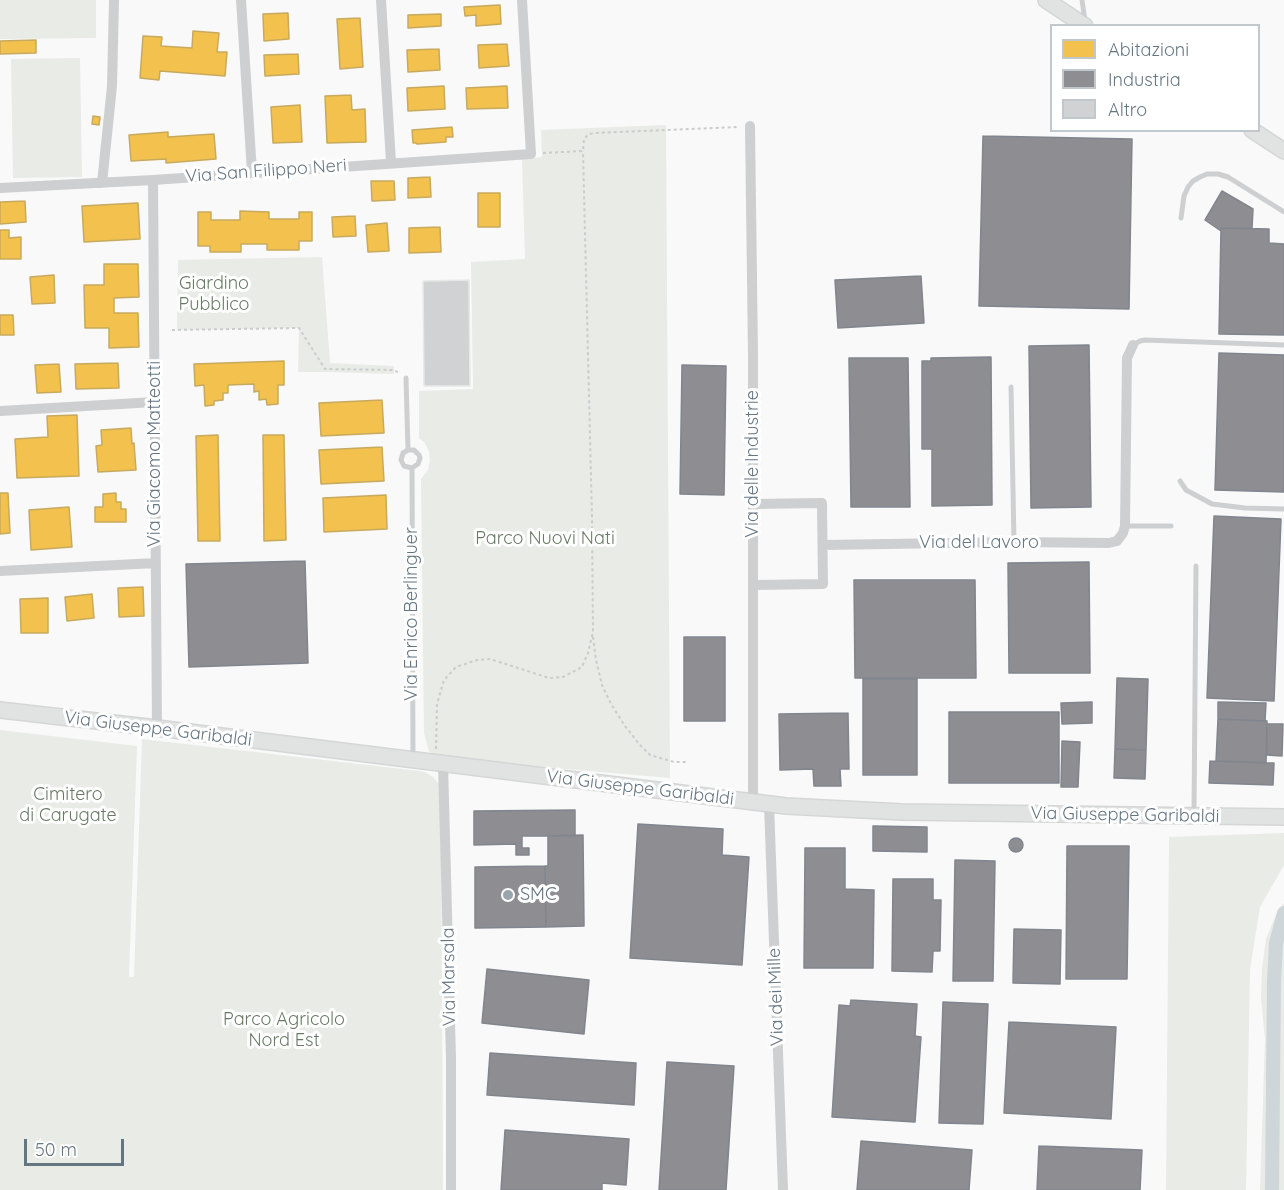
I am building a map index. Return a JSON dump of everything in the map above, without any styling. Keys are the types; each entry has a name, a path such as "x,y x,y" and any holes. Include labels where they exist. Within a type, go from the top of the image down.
{"street":[{"path":"102,183 112,86 114,0"},
{"path":"241,0 252,172"},
{"path":"381,0 391,162"},
{"path":"522,0 531,154"},
{"path":"1046,0 1083,24"},
{"name":"Via delle Industrie","path":"750,126 753,356 753,802"},
{"path":"1255,132 1284,150"},
{"name":"Via San Filippo Neri","path":"0,188 531,154"},
{"name":"Via Giacomo Matteotti","path":"153,180 157,728"},
{"path":"1125,526 1127,358 1133,345"},
{"path":"0,411 155,402"},
{"path":"753,504 822,503 823,545 823,584 753,585"},
{"name":"Via del Lavoro","path":"823,545 1109,543 1121,537 1125,526"},
{"path":"0,571 156,562"},
{"name":"Via Giuseppe Garibaldi","path":"0,710 769,804 895,812 1284,817"},
{"name":"Via Marsala","path":"440,764 451,1059 451,1190"},
{"name":"Via dei Mille","path":"769,804 783,1190"}],"lane":[{"path":"1082,0 1085,24"},
{"path":"1181,218 1184,196 1188,187 1193,181 1207,174 1228,177 1284,212"},
{"path":"1133,345 1145,340 1284,345"},
{"name":"Via Enrico Berlinguer","path":"406,378 408,450"},
{"path":"1011,387 1014,542"},
{"name":"Via Enrico Berlinguer","path":"408,450 414,450 420,458 418,464 412,468 404,466 401,460 408,450"},
{"name":"Via Enrico Berlinguer","path":"412,468 413,760"},
{"path":"1180,481 1186,490 1212,504 1284,509"},
{"path":"1125,526 1171,526"},
{"path":"1194,816 1196,566"}],"path":[{"path":"686,762 674,762 650,755 639,744 611,704 602,685 596,660 593,632 584,139 589,134 595,133 750,126"},
{"path":"531,154 583,151"},
{"path":"172,330 299,328 325,369 394,370 406,378"},
{"path":"440,764 437,704 444,680 456,667 477,660 490,659 549,678 563,677 582,667 593,632"}],"green space":[{"path":"0,0 96,0 96,38 0,39"},
{"path":"80,58 82,177 13,178 11,59"},
{"name":"Parco Nuovi Nati","path":"666,125 670,778 438,758 429,752 424,733 421,479 428,470 430,461 429,451 419,438 419,391 473,389 471,262 525,259 522,159 542,157 541,130"},
{"name":"Giardino Pubblico","path":"322,257 330,363 394,366 394,374 298,372 299,328 177,330 178,260"},
{"name":"Parco Agricolo Nord Est","path":"0,730 137,746 129,977 134,977 142,739 420,771 433,777 439,784 441,792 443,1190 0,1190"},
{"path":"1284,833 1284,865 1260,907 1250,969 1246,1190 1166,1190 1169,837"},
{"path":"1284,903 1284,1190 1260,1190 1265,1039 1261,998 1262,969 1266,939"}],"building: Abitazioni":[{"path":"500,5 501,24 476,26 476,15 465,16 464,7"},
{"path":"288,13 289,39 264,41 263,14"},
{"path":"441,14 441,26 408,28 408,15"},
{"path":"360,18 363,67 340,69 337,19"},
{"path":"193,31 219,33 217,52 227,52 225,76 160,71 159,80 140,78 143,36 162,37 161,46 192,48"},
{"path":"36,40 36,53 0,54 0,41"},
{"path":"507,44 509,66 479,68 478,45"},
{"path":"439,49 440,70 408,72 407,50"},
{"path":"298,54 299,74 265,76 264,55"},
{"path":"444,86 445,109 408,111 407,88"},
{"path":"507,86 508,108 467,109 466,88"},
{"path":"351,95 352,110 365,109 366,142 327,143 325,96"},
{"path":"300,105 302,142 273,143 271,107"},
{"path":"93,116 100,117 99,125 92,124"},
{"path":"452,127 453,137 446,137 446,142 413,143 412,130"},
{"path":"168,132 168,137 214,134 216,159 166,163 166,159 131,161 129,135"},
{"path":"430,177 431,197 408,198 408,178"},
{"path":"371,181 394,181 395,200 372,201"},
{"path":"478,193 500,193 500,227 478,227"},
{"path":"25,201 26,222 0,224 0,202"},
{"path":"138,203 140,239 84,242 82,206"},
{"path":"240,211 269,212 269,219 299,219 299,212 312,212 312,241 299,241 299,250 267,250 267,244 241,244 241,252 210,252 210,246 198,246 198,212 211,212 211,220 240,220"},
{"path":"355,216 356,236 333,237 332,217"},
{"path":"387,223 389,251 368,252 366,225"},
{"path":"440,227 441,252 409,253 409,228"},
{"path":"0,230 9,230 9,238 21,237 21,259 0,259"},
{"path":"104,264 138,264 139,297 114,298 114,313 138,313 139,347 109,348 109,328 85,328 84,285 104,285"},
{"path":"54,275 55,303 32,304 30,277"},
{"path":"0,315 13,315 14,335 0,335"},
{"path":"284,361 284,385 278,385 278,404 267,405 266,399 259,400 259,391 254,392 254,384 228,385 228,393 223,393 223,400 214,401 214,405 205,406 204,385 195,386 194,364"},
{"path":"118,363 119,388 76,389 75,364"},
{"path":"59,364 61,392 37,393 35,365"},
{"path":"382,400 384,433 321,436 319,403"},
{"path":"77,415 79,476 17,478 15,439 48,437 47,416"},
{"path":"131,428 136,470 98,472 96,446 102,445 101,430"},
{"path":"218,435 220,541 198,541 196,436"},
{"path":"263,435 284,435 286,540 264,541"},
{"path":"382,447 384,481 321,484 319,450"},
{"path":"0,493 8,493 10,533 0,534"},
{"path":"116,493 116,502 121,502 121,509 126,509 126,522 95,522 95,507 103,507 103,494"},
{"path":"386,495 387,529 324,532 323,498"},
{"path":"69,507 72,547 31,550 29,510"},
{"path":"143,587 144,616 119,617 118,588"},
{"path":"92,594 94,618 67,621 65,597"},
{"path":"48,598 48,633 21,633 20,599"}],"building: Industria":[{"path":"983,136 1132,139 1129,309 979,306"},
{"path":"1222,191 1253,209 1252,228 1221,228 1221,231 1205,220"},
{"path":"1221,228 1269,229 1269,243 1284,244 1284,335 1219,334"},
{"path":"921,276 924,323 838,328 835,280"},
{"path":"1089,345 1091,507 1031,508 1029,346"},
{"path":"1219,353 1284,355 1284,492 1215,490"},
{"path":"991,357 992,505 932,506 932,449 922,449 922,361 931,361 931,358"},
{"path":"849,358 908,358 910,507 851,507"},
{"path":"682,365 726,366 724,495 680,494"},
{"path":"1214,516 1281,519 1274,701 1207,698"},
{"path":"305,561 308,663 189,667 186,564"},
{"path":"1089,562 1090,673 1009,673 1008,563"},
{"path":"854,580 975,580 976,678 855,678"},
{"path":"684,637 725,637 725,721 684,721"},
{"path":"1117,678 1148,679 1146,750 1115,749"},
{"path":"863,679 917,679 917,775 863,775"},
{"path":"1092,702 1092,723 1062,724 1061,703"},
{"path":"1218,702 1266,703 1265,721 1218,719"},
{"path":"949,712 1059,712 1059,783 949,783"},
{"path":"848,713 849,769 840,769 841,786 814,786 813,769 780,770 779,714"},
{"path":"1218,719 1267,721 1266,763 1216,761"},
{"path":"1267,724 1283,724 1282,756 1267,755"},
{"path":"1062,741 1080,742 1078,787 1061,787"},
{"path":"1115,749 1146,750 1145,779 1114,778"},
{"path":"1210,761 1274,763 1273,785 1209,783"},
{"path":"575,810 575,836 522,836 522,848 529,848 529,855 516,855 516,844 474,845 474,811"},
{"path":"638,824 723,829 722,855 749,857 742,965 630,958"},
{"path":"873,826 927,827 927,852 873,851"},
{"path":"583,835 584,926 546,927 545,866 548,866 548,836"},
{"path":"1016,838 1021,840 1023,845 1021,850 1016,852 1011,850 1009,845 1011,840"},
{"path":"1067,846 1129,846 1127,979 1066,979"},
{"path":"805,848 845,848 845,889 874,890 873,968 804,968"},
{"path":"955,860 995,861 993,981 953,981"},
{"path":"545,866 546,927 475,928 475,867"},
{"path":"893,879 933,879 933,900 941,900 940,951 933,951 932,972 892,971"},
{"path":"1014,929 1061,930 1060,984 1013,983"},
{"path":"487,969 589,980 584,1034 482,1023"},
{"path":"851,1000 917,1004 915,1036 921,1037 915,1122 832,1117 839,1005 850,1006"},
{"path":"943,1002 988,1004 983,1124 939,1123"},
{"path":"1009,1022 1116,1027 1111,1119 1004,1113"},
{"path":"490,1053 636,1063 634,1105 487,1095"},
{"path":"667,1062 734,1066 726,1190 659,1190"},
{"path":"505,1130 629,1139 626,1185 602,1183 602,1190 501,1190"},
{"path":"861,1141 972,1150 969,1190 857,1190"},
{"path":"1039,1146 1142,1150 1140,1190 1037,1190"}],"building: Altro":[{"path":"469,280 470,386 424,386 423,281"}],"waterway":[{"path":"1272,1190 1274,982 1276,943 1284,913"}],"place":[{"name":"SMC","path":"508,895"}],"park label":[{"name":"Cimitero di Carugate","path":"68,805"}]}
